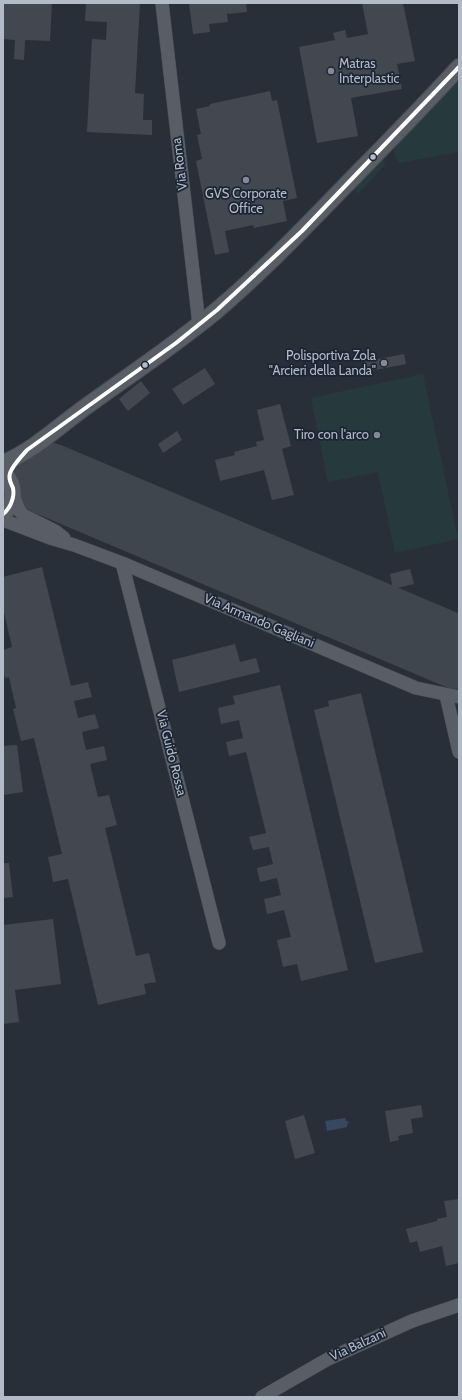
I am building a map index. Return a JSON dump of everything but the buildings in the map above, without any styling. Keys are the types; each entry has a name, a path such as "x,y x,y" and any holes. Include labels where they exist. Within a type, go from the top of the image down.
{"street":[{"name":"Via Roma","path":"162,3 199,324"},
{"path":"3,463 15,459 176,343 199,324 296,237 459,67"},
{"path":"3,514 10,506 8,483 10,473 27,450"},
{"name":"Via Armando Gagliani","path":"8,483 19,510 23,515 55,531 74,545"},
{"name":"Via Armando Gagliani","path":"3,520 122,563 416,688 452,696 459,752"},
{"name":"Via Guido Rossa","path":"122,563 219,943"},
{"name":"Via Balzani","path":"262,1397 328,1359 412,1321 459,1305"}],"green space":[{"path":"459,77 459,152 399,163 395,157 393,145"},
{"path":"382,158 385,161 384,166 358,194 353,188"},
{"name":"Tiro con l'arco","path":"423,374 458,539 395,553 378,472 328,482 311,398"}],"water":[{"path":"345,1118 346,1121 349,1122 347,1127 327,1131 325,1121"}],"runway":[{"path":"48,479 459,653"}],"transit line":[{"path":"3,514 6,512 13,499 13,488 9,475 15,464 27,450 176,343 217,310 302,231 459,67"}],"place":[{"name":"Matras Interplastic","path":"331,71"},
{"name":"GVS Corporate Office","path":"246,180"},
{"name":"Polisportiva Zola \"Arcieri della Landa\"","path":"384,363"},
{"name":"Tiro con l'arco","path":"377,435"}]}
